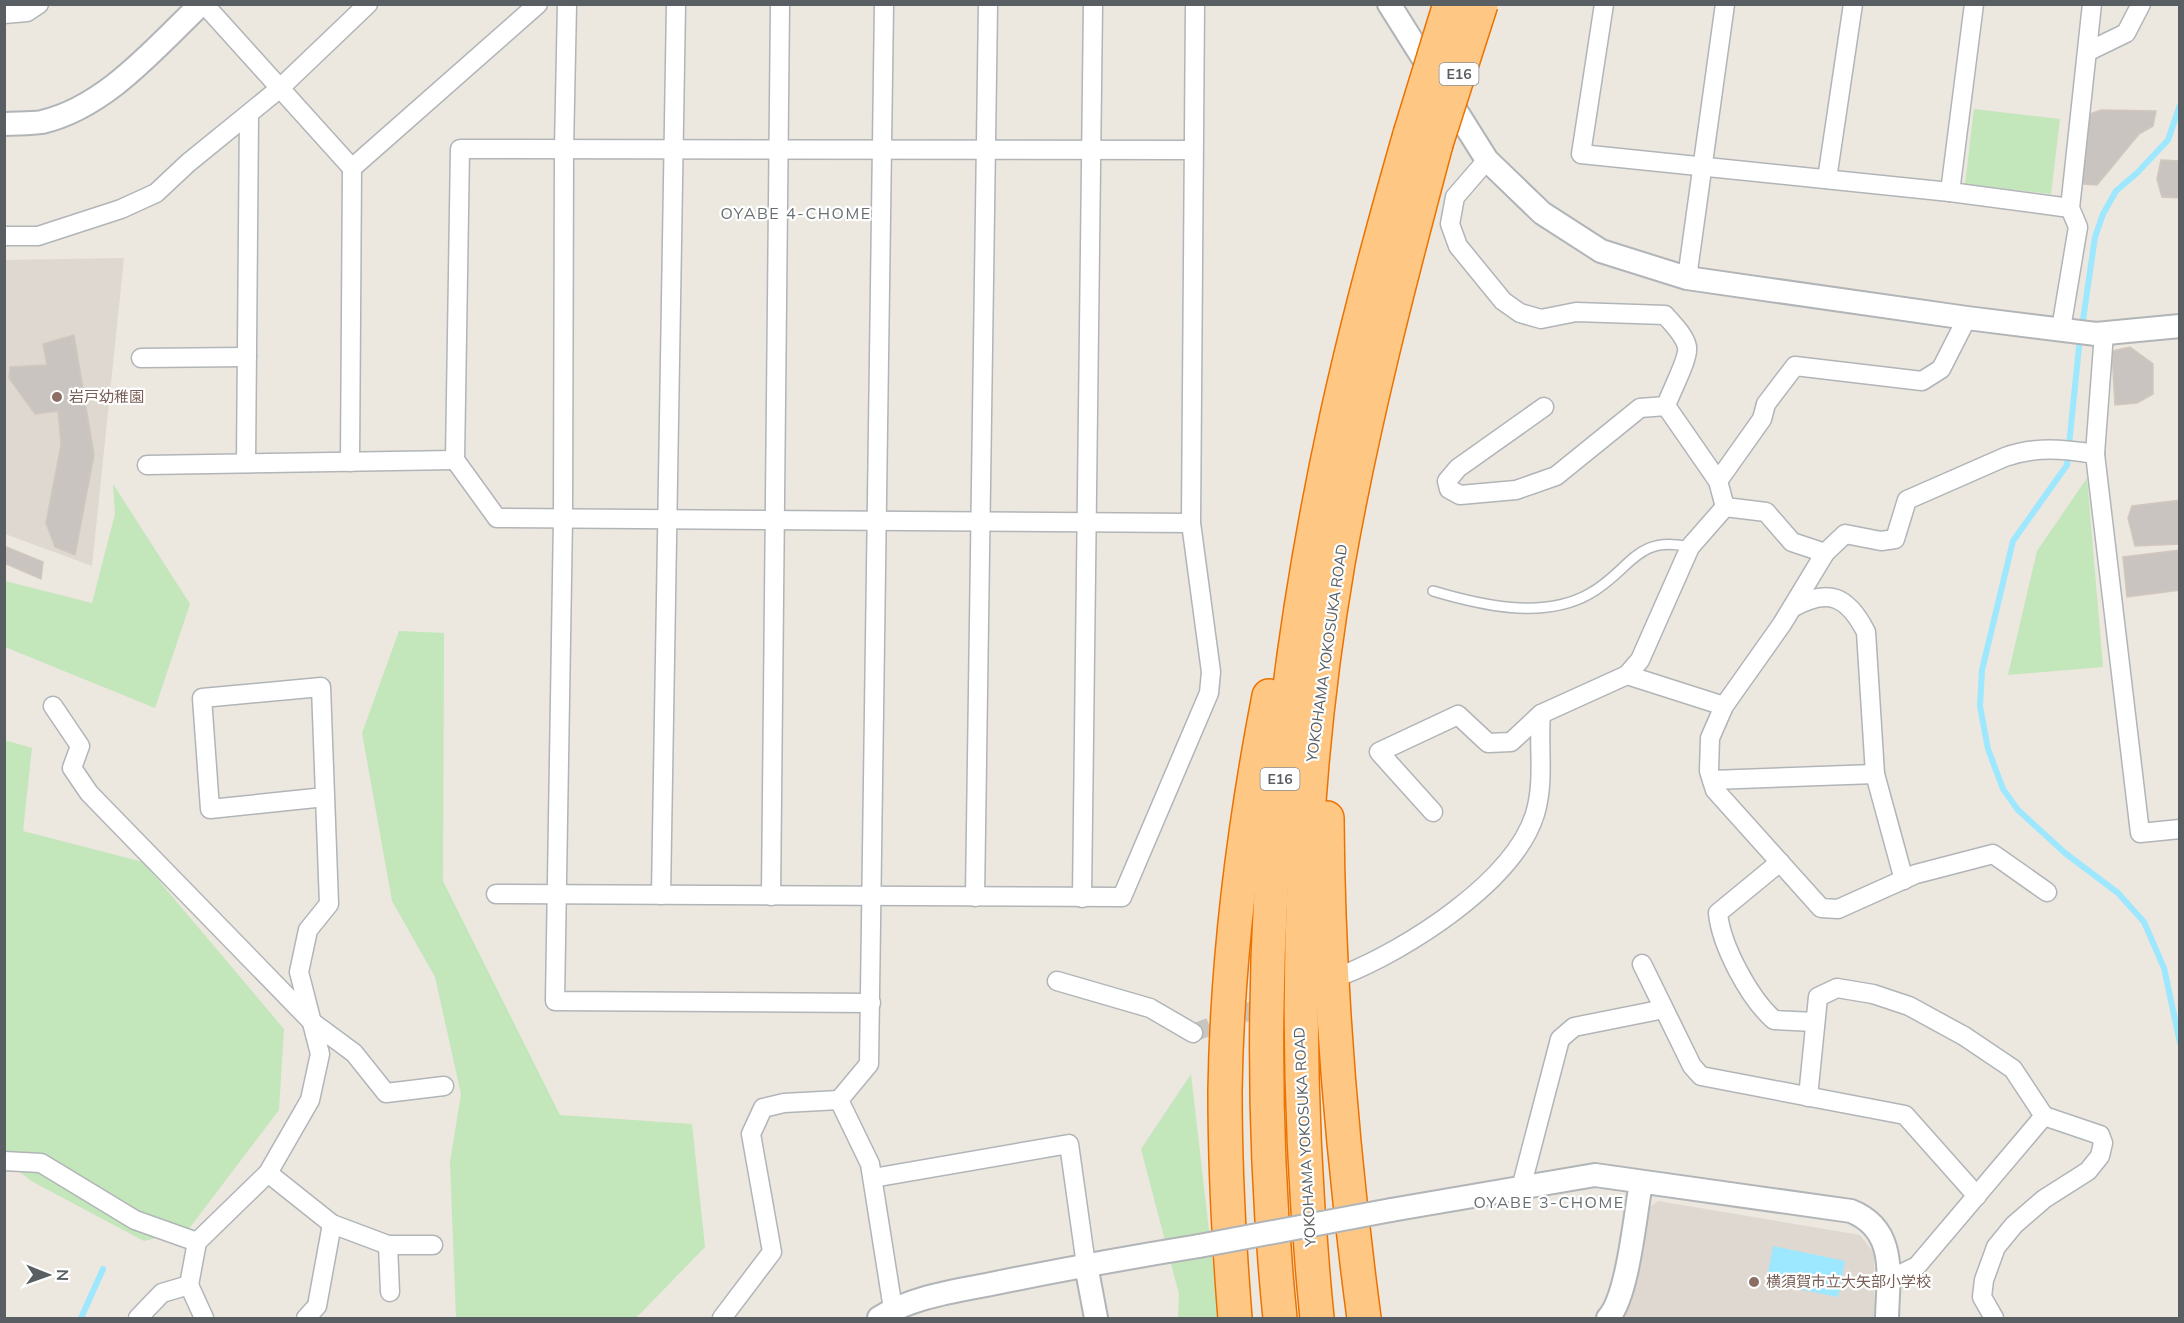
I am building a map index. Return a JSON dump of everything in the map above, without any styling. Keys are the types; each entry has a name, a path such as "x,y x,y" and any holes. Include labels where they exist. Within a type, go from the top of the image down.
{"highway":[{"name":"YOKOHAMA YOKOSUKA ROAD","path":"1317,1318 1303,1150 1300,975 1304,866 1315,733 1338,564 1450,4"},
{"name":"YOKOHAMA YOKOSUKA ROAD","path":"1280,1318 1269,1197 1266,1078 1268,933 1275,826 1294,655 1313,537 1336,419 1377,248 1481,4"},
{"path":"1234,1318 1225,1091 1230,993 1244,853 1263,727 1319,423 1335,363 1377,248"},
{"path":"1338,564 1327,794 1329,965 1341,1125 1364,1318"}],"street":[{"path":"4,14 27,12 39,4"},
{"path":"4,124 40,122 72,112 126,75 203,4 352,168 350,462"},
{"path":"4,236 38,236 121,209 156,193 279,89 368,4"},
{"path":"352,168 537,4"},
{"path":"567,4 564,149 563,518 555,1001 871,1003"},
{"path":"661,895 676,4"},
{"path":"771,896 780,4"},
{"path":"722,1318 772,1252 751,1134 763,1108 784,1103 839,1100 869,1064 884,4"},
{"path":"975,897 988,4"},
{"path":"1082,898 1093,4"},
{"path":"496,894 1122,897 1209,693 1211,672 1191,523 1195,4"},
{"path":"1389,4 1487,160 1542,213 1601,251 1687,278 1967,318 2100,334 2180,326"},
{"path":"1604,4 1581,154 1950,192 2070,208"},
{"path":"1687,278 1725,4"},
{"path":"1827,179 1853,4"},
{"path":"1950,192 1974,4"},
{"path":"2066,330 2078,227 2070,208 2089,51 2092,4"},
{"path":"2089,51 2126,33 2141,4"},
{"path":"246,463 249,114"},
{"path":"1191,523 497,518 456,460 460,149 1193,150"},
{"path":"1487,160 1455,197 1450,224 1458,246 1503,301 1520,313 1541,319 1576,312 1665,315 1677,328 1687,347 1684,363 1666,406"},
{"path":"1718,480 1762,420 1766,404 1795,366 1922,381 1941,369 1967,318"},
{"path":"2100,334 2089,453 2140,833 2180,829"},
{"path":"141,358 247,357"},
{"path":"1545,406 1458,468 1447,481 1449,489 1460,495 1516,490 1556,476 1640,408 1666,406"},
{"path":"1666,406 1718,480 1725,507"},
{"path":"2047,892 1993,854 1904,880 1838,909 1821,908 1715,790 1709,771 1710,738 1724,706 1825,553 1845,534 1881,541 1895,539 1907,500 2021,451 2060,448 2089,453"},
{"path":"147,465 456,460"},
{"path":"1725,507 1766,512 1792,542 1825,553"},
{"path":"1433,812 1379,752 1458,715 1488,743 1511,742 1541,714 1627,675 1640,660 1690,548 1725,507"},
{"path":"1790,609 1812,597 1829,596 1844,602 1857,615 1866,632 1875,774 1904,880"},
{"path":"1627,675 1724,706"},
{"path":"204,1318 189,1285 197,1242 268,1173 310,1100 320,1054 298,972 308,930 329,904 321,687 202,698 210,809 325,797"},
{"path":"52,706 80,746 72,768 88,794 312,1022 354,1053 386,1093 444,1086"},
{"path":"1343,975 1371,964 1442,920 1507,864 1535,815 1542,776 1539,736 1541,714"},
{"path":"1712,780 1875,774"},
{"path":"1780,862 1718,913 1720,932 1760,1008 1774,1020 1815,1022"},
{"path":"1642,964 1692,1066 1701,1076 1905,1115 1977,1196"},
{"path":"1057,981 1150,1008 1193,1034"},
{"path":"1808,1097 1818,997 1837,988 1873,994 1909,1006 1964,1036 2013,1069 2044,1116 2100,1135 2103,1143 2100,1156 2088,1171 2052,1193 2014,1225 1996,1247 1984,1280 1982,1297 1994,1318"},
{"path":"1521,1188 1560,1039 1574,1027 1664,1009"},
{"path":"839,1100 870,1164 886,1314 928,1297 1086,1265 1595,1175 1851,1211 1866,1217 1886,1244 1887,1318"},
{"path":"1888,1280 1917,1266 2044,1116"},
{"path":"873,1178 1069,1144 1096,1318"},
{"path":"4,1161 41,1163 135,1220 197,1242"},
{"path":"268,1173 332,1224 388,1245 433,1245"},
{"path":"1608,1318 1614,1312 1624,1278 1641,1183"},
{"path":"306,1318 317,1306 332,1224"},
{"path":"388,1245 390,1292"},
{"path":"138,1318 162,1293 189,1285"}],"lane":[{"path":"1433,591 1474,603 1538,610 1588,595 1647,547 1670,543 1690,548"}],"shaded area":[{"name":"岩戸幼稚園","path":"124,258 92,566 5,534 4,260"},
{"name":"横須賀市立大矢部小学校","path":"1658,1201 1860,1235 1874,1253 1875,1318 1623,1318 1627,1312 1648,1208"}],"green space":[{"path":"1974,109 2060,119 2051,194 1965,184"},
{"path":"2087,478 2103,667 2008,675 2037,551"},
{"path":"113,484 190,604 155,708 5,647 5,581 92,603 115,514"},
{"path":"399,631 444,633 443,881 560,1115 692,1124 705,1247 636,1318 456,1318 450,1162 461,1094 435,977 392,901 362,733"},
{"path":"4,740 32,748 23,831 143,862 284,1029 279,1110 188,1230 144,1241 33,1182 5,1161"},
{"path":"1191,1074 1219,1318 1178,1318 1179,1294 1141,1149"}],"water":[{"path":"1773,1246 1845,1261 1838,1297 1766,1283"}],"building":[{"path":"2101,110 2156,111 2153,126 2139,134 2097,185 2083,184 2087,115"},
{"path":"2161,160 2180,161 2180,198 2162,197 2157,179"},
{"path":"74,335 94,455 75,555 55,547 46,523 61,445 58,411 35,414 9,378 10,367 47,365 43,344"},
{"path":"2130,347 2153,364 2153,394 2137,403 2115,405 2112,351"},
{"path":"2180,500 2180,544 2135,546 2128,518 2132,506"},
{"path":"4,546 43,562 41,579 4,563"},
{"path":"2180,550 2180,590 2127,597 2123,557"}],"waterway":[{"path":"2082,327 2095,237 2103,214 2116,191 2137,173 2168,140 2180,105"},
{"path":"2080,337 2067,465 2013,541 1982,670 1980,706 1988,749 2003,789 2018,810 2065,853 2118,893 2144,922 2164,968 2180,1043"},
{"path":"81,1318 103,1269"}],"tunnel":[{"path":"1193,1033 1308,989"}],"place":[{"name":"岩戸幼稚園","path":"57,397"},
{"name":"横須賀市立大矢部小学校","path":"1754,1282"}],"district":[{"name":"OYABE 4-CHOME","path":"796,213"},
{"name":"OYABE 3-CHOME","path":"1549,1202"}]}
